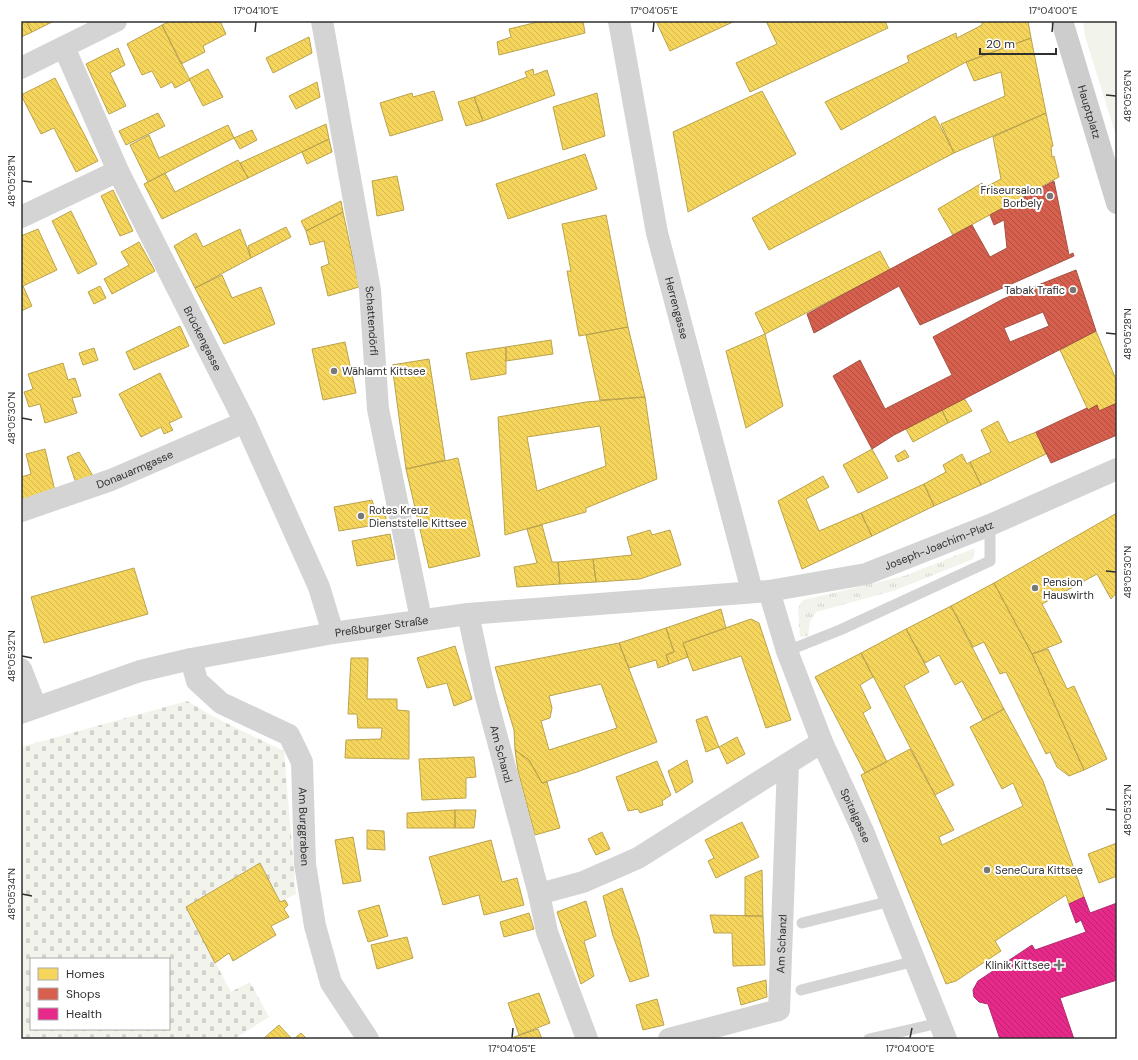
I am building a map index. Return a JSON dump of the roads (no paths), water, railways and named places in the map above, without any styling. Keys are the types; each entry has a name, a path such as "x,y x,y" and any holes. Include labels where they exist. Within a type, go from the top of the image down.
{"street":[{"path":"21,68 116,21"},
{"name":"Schattendörfl","path":"322,21 370,290 378,409 422,620"},
{"name":"Herrengasse","path":"619,21 657,233 760,591"},
{"name":"Hauptplatz","path":"1062,21 1117,203"},
{"name":"Brückengasse","path":"64,47 118,171 245,422 318,587 333,633"},
{"path":"21,217 118,171"},
{"name":"Donauarmgasse","path":"21,511 111,480 245,422"},
{"name":"Joseph-Joachim-Platz","path":"760,591 866,574 990,526 1117,469"},
{"name":"Preßburger Straße","path":"28,710 140,671 191,659 333,633 468,614 760,591"},
{"name":"Spitalgasse","path":"760,591 787,651 822,742 863,832 943,1031"},
{"name":"Am Schanzl","path":"468,614 485,693 539,894 547,932 587,1039"},
{"name":"Am Burggraben","path":"191,659 197,681 200,684 221,703 289,735 302,762 305,864 315,926 330,983 368,1039"},
{"path":"21,669 28,710"},
{"path":"539,894 583,882 638,858 822,742"},
{"name":"Am Schanzl","path":"668,1039 779,1010 788,764"}],"lane":[{"path":"787,651 840,630 990,562 990,526"},
{"path":"802,923 891,901"},
{"path":"802,990 915,961"},
{"path":"869,1039 943,1031"}],"place":[{"name":"Friseursalon Borbely","path":"1050,196"},
{"name":"Tabak Trafic","path":"1073,290"},
{"name":"Wählamt Kittsee","path":"334,371"},
{"name":"Rotes Kreuz Dienststelle Kittsee","path":"361,516"},
{"name":"Pension Hauswirth","path":"1035,588"},
{"name":"SeneCura Kittsee","path":"987,870"},
{"name":"Klinik Kittsee","path":"1059,965"}]}
